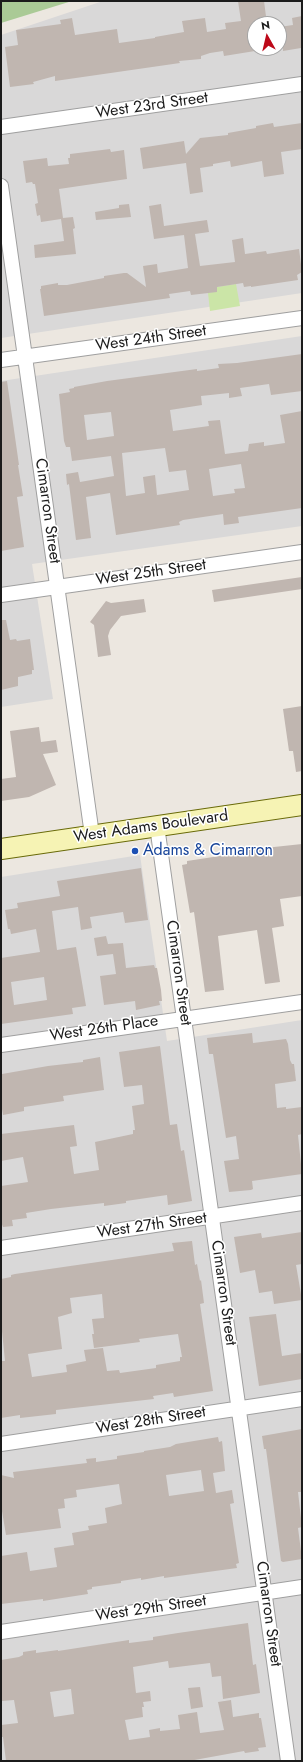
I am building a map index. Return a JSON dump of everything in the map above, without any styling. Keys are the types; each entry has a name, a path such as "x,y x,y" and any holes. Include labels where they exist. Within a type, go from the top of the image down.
{"main road":[{"name":"West Adams Boulevard","path":"1,849 302,806"}],"street":[{"name":"West 23rd Street","path":"1,127 302,84"},
{"name":"Cimarron Street","path":"1,186 92,835"},
{"name":"West 24th Street","path":"1,360 302,318"},
{"name":"West 25th Street","path":"1,595 302,552"},
{"name":"Cimarron Street","path":"157,826 288,1761"},
{"name":"West 26th Place","path":"1,1045 302,1002"},
{"name":"West 27th Street","path":"1,1248 302,1203"},
{"name":"West 28th Street","path":"1,1444 302,1398"},
{"name":"West 29th Street","path":"1,1632 302,1587"}],"shaded area":[{"path":"103,1 302,1 302,293 1,338 1,35"},
{"path":"302,336 302,526 32,564 53,699 1,707 1,381"},
{"path":"140,855 167,1041 302,1020 302,1761 1,1761 1,877"}],"green space":[{"path":"1,1 72,1 1,23"},
{"path":"236,284 240,306 210,311 208,293 217,291 217,287"}],"building":[{"path":"238,1 264,1 266,16 247,16 247,52 224,56 223,51 201,56 201,59 179,61 180,63 55,81 55,76 33,82 34,84 10,87 5,47 18,45 16,30 61,24 60,20 72,18 75,35 117,29 119,43 184,32 182,21 205,18 207,32 226,29 225,23 241,21"},
{"path":"302,16 301,48 287,50 287,26 293,25 292,18"},
{"path":"273,123 274,127 302,123 302,149 281,152 284,174 264,177 262,161 231,167 230,161 213,164 213,166 200,168 203,192 190,194 186,163 143,169 140,148 184,141 186,154 200,138 228,135 228,133"},
{"path":"110,149 111,152 124,150 127,179 59,189 63,218 73,217 76,254 35,258 34,245 64,241 61,219 41,222 40,215 37,216 35,204 38,203 35,184 32,182 26,183 23,161 47,158 48,166 69,164 68,158 70,158 70,154"},
{"path":"129,204 131,217 96,220 95,212 119,208 119,205"},
{"path":"161,204 164,226 207,220 209,232 195,234 200,266 235,262 232,240 243,238 245,254 266,251 267,254 299,249 302,272 297,275 298,280 251,287 244,287 243,283 217,287 217,292 191,295 190,291 169,294 170,298 44,316 40,289 41,286 58,283 58,285 67,285 104,278 104,276 127,273 146,287 143,266 157,264 158,273 188,268 184,235 154,239 149,206"},
{"path":"302,354 302,391 271,395 269,384 240,388 242,396 229,398 229,393 201,396 202,405 170,410 173,431 209,426 208,421 220,420 225,454 248,451 249,444 264,442 264,446 285,443 280,415 302,411 302,508 238,517 239,523 224,525 223,514 183,520 179,522 180,525 116,535 110,493 86,497 91,538 76,540 69,484 67,485 66,474 78,472 80,482 114,476 111,456 72,461 70,447 66,447 64,441 59,394 70,392 69,389 74,387 107,381 197,369 197,371 219,368 218,364 237,363","holes":["111,412 114,436 87,440 84,415","165,448 169,472 186,470 189,490 157,495 155,475 143,477 145,493 126,496 122,453","241,464 245,488 234,489 235,493 213,496 209,469"]},
{"path":"7,381 23,496 17,497 24,547 1,551 1,382"},
{"path":"302,577 302,589 214,602 212,590"},
{"path":"144,599 146,612 121,616 110,630 108,636 111,655 98,657 94,625 90,622 106,601 111,603"},
{"path":"1,620 6,620 10,640 16,639 17,641 30,639 34,670 32,670 32,674 18,677 18,686 1,690"},
{"path":"302,706 302,771 296,772 293,751 289,751 283,709"},
{"path":"39,727 41,742 56,740 58,752 43,754 56,785 29,797 1,801 1,779 16,777 10,731"},
{"path":"302,844 302,896 280,899 284,926 272,928 280,982 265,984 257,930 218,936 224,990 205,992 194,912 190,913 182,865 187,864 187,861 246,852 246,850"},
{"path":"141,868 148,920 125,923 123,912 90,917 92,928 81,930 78,907 52,911 57,950 76,947 86,1006 72,1008 73,1014 1,1024 1,958 40,952 36,929 11,934 10,929 8,929 5,910 18,908 17,903 60,896 57,881","holes":["44,977 47,1000 14,1005 11,982"]},
{"path":"106,936 108,944 123,943 126,968 154,965 155,968 157,968 162,1001 159,1001 160,1005 136,1010 135,1001 104,1005 100,976 116,974 113,954 97,956 94,938"},
{"path":"252,1033 253,1043 286,1039 288,1044 290,1060 292,1064 294,1064 296,1081 275,1084 277,1108 286,1107 286,1109 302,1107 302,1134 298,1135 302,1174 252,1181 253,1189 251,1190 229,1192 224,1161 239,1159 236,1136 226,1138 213,1054 209,1054 207,1038"},
{"path":"160,1046 170,1125 177,1124 181,1151 184,1150 192,1201 168,1205 167,1195 104,1206 104,1203 51,1209 26,1213 27,1218 12,1220 13,1226 3,1227 1,1222 1,1186 28,1182 23,1157 1,1161 1,1134 74,1125 77,1146 70,1147 74,1174 99,1170 95,1142 133,1134 133,1130 135,1130 132,1106 144,1104 142,1085 124,1087 119,1052"},
{"path":"100,1057 104,1090 63,1096 64,1101 24,1107 24,1111 3,1115 1,1103 2,1074 83,1062 83,1060"},
{"path":"302,1232 302,1264 296,1265 302,1300 274,1304 272,1291 259,1293 255,1270 240,1273 234,1237 261,1233 262,1238"},
{"path":"192,1241 195,1265 197,1264 200,1281 201,1280 204,1303 200,1304 213,1391 174,1397 173,1393 153,1396 154,1399 56,1410 56,1414 20,1418 20,1415 1,1418 1,1361 5,1361 1,1321 1,1279 11,1277 11,1275 15,1274 174,1251 172,1243","holes":["102,1294 104,1318 92,1319 94,1348 140,1342 139,1339 178,1334 182,1357 180,1357 180,1361 156,1365 156,1368 120,1373 119,1370 107,1371 103,1348 84,1350 86,1361 66,1365 67,1372 32,1377 28,1354 62,1349 58,1317 72,1313 70,1298"]},
{"path":"276,1314 282,1356 302,1353 302,1379 259,1386 249,1317"},
{"path":"302,1429 302,1492 298,1492 302,1527 298,1528 302,1559 283,1562 281,1561 266,1449 264,1449 262,1436"},
{"path":"218,1437 219,1442 222,1441 225,1471 213,1473 216,1493 232,1490 234,1503 230,1504 239,1563 236,1564 237,1568 164,1578 164,1576 141,1580 141,1578 121,1581 121,1583 92,1587 92,1589 87,1590 88,1594 43,1601 43,1599 1,1604 1,1556 27,1552 30,1571 57,1567 54,1548 74,1545 72,1533 89,1530 88,1526 107,1523 105,1508 122,1504 119,1484 76,1490 77,1497 64,1499 65,1508 58,1509 61,1528 6,1535 1,1505 1,1475 14,1478 13,1472 87,1463 86,1459 96,1458 96,1462 117,1459 117,1456 170,1447 176,1444","holes":["201,1470 204,1491 169,1496 166,1475"]},
{"path":"248,1623 253,1665 256,1664 260,1693 223,1699 221,1676 212,1677 210,1663 169,1668 168,1661 133,1667 136,1693 150,1691 151,1701 143,1702 143,1717 125,1720 129,1740 150,1737 149,1730 160,1728 160,1731 180,1729 178,1715 197,1712 200,1733 224,1730 218,1702 231,1700 233,1717 259,1713 266,1747 258,1748 259,1751 245,1753 244,1751 189,1761 6,1761 3,1737 1,1737 1,1725 18,1723 14,1700 2,1701 1,1660 19,1657 23,1655 23,1652 36,1650 36,1653 58,1651 129,1640 129,1643 153,1640 153,1637","holes":["71,1689 74,1714 54,1717 50,1692"]},
{"path":"200,1687 203,1707 191,1709 188,1688"}],"place":[{"name":"Adams & Cimarron","path":"135,851"}]}
